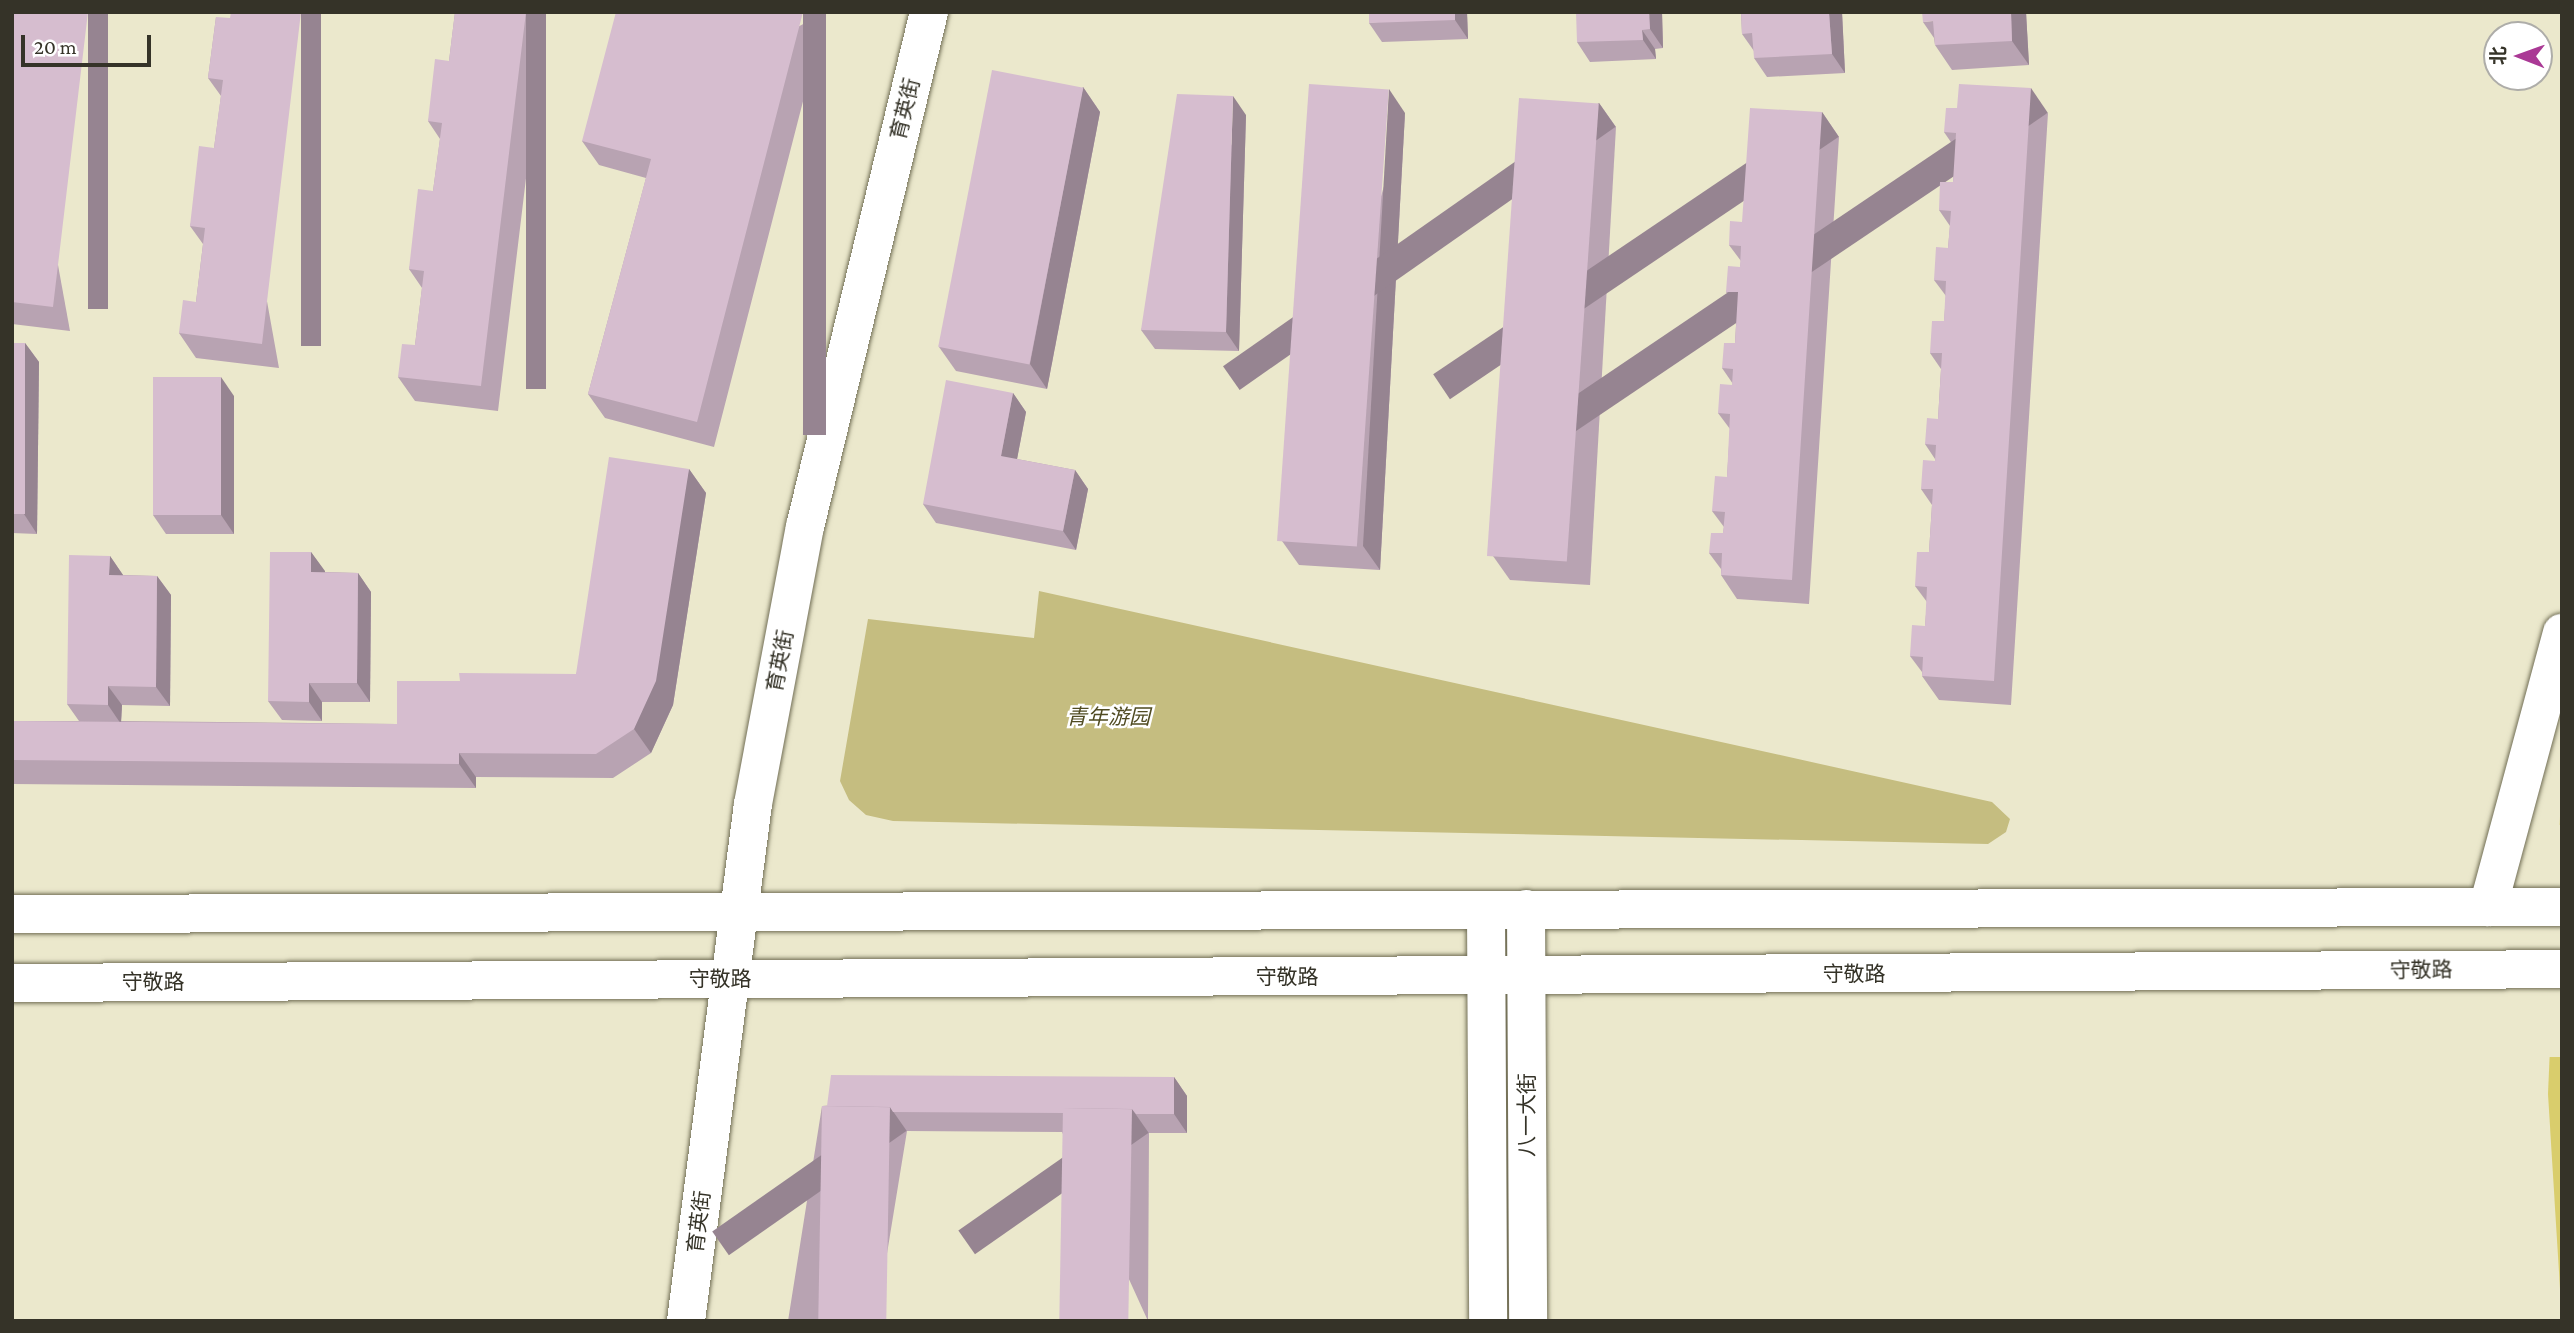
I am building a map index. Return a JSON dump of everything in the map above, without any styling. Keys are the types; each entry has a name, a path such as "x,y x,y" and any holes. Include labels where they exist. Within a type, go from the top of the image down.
{"main road":[{"name":"育英街","path":"686,1321 739,911 805,527 929,12"},
{"path":"2488,907 2562,633"},
{"path":"12,914 2549,907"},
{"name":"八一大街","path":"1526,909 1528,1321"},
{"name":"八一大街","path":"1486,910 1488,1321"},
{"name":"守敬路","path":"12,983 2550,969"}],"green space":[{"name":"青年游园","path":"1039,591 1992,802 2010,819 2006,832 1988,844 893,821 866,815 849,800 840,781 868,619 1034,638"}],"shaded area":[{"path":"2562,771 2562,1321 2548,1094"}],"pier":[{"path":"2553,825 2562,825 2562,1057 2546,1057"}],"building":[{"path":"12,12 88,12 53,307 12,302"},
{"path":"231,12 301,12 262,344 179,333 183,300 196,302 205,228 190,226 199,146 214,148 223,80 208,78 216,17 230,18"},
{"path":"455,12 526,12 481,386 398,377 402,344 415,345 424,271 409,269 418,189 433,191 442,123 428,121 435,59 449,61"},
{"path":"616,12 803,12 697,422 588,394 651,159 582,141"},
{"path":"1369,12 1455,12 1455,20 1369,23"},
{"path":"1576,12 1649,12 1650,29 1642,30 1643,40 1577,42"},
{"path":"1741,12 1829,12 1832,54 1754,58 1752,33 1742,34"},
{"path":"1922,12 2011,12 2012,41 1935,45 1933,21 1923,22"},
{"path":"992,70 1083,88 1029,365 938,347"},
{"path":"1309,84 1389,90 1357,546 1277,541"},
{"path":"1959,84 2031,88 1994,681 1922,676 1923,657 1910,656 1912,625 1925,626 1927,587 1915,586 1917,552 1929,552 1933,489 1921,489 1923,460 1935,461 1936,445 1925,444 1927,418 1938,419 1942,353 1930,353 1932,321 1944,321 1946,281 1934,280 1936,247 1948,248 1951,211 1939,210 1940,182 1953,182 1956,133 1944,132 1946,108 1957,108"},
{"path":"1177,94 1233,96 1226,332 1141,330"},
{"path":"1519,98 1599,104 1567,561 1487,556"},
{"path":"1750,108 1822,112 1792,580 1721,575 1722,553 1709,553 1711,533 1723,533 1725,512 1712,511 1715,476 1727,477 1730,414 1718,413 1720,384 1732,385 1733,369 1722,368 1724,343 1735,343 1738,292 1726,292 1728,266 1740,267 1741,246 1729,245 1730,221 1742,222"},
{"path":"12,343 25,343 25,514 12,514"},
{"path":"153,377 221,377 221,515 153,515"},
{"path":"946,380 1013,393 1001,456 1075,470 1063,531 923,504"},
{"path":"609,457 689,469 656,681 634,729 596,754 459,753 459,764 12,760 12,721 397,724 397,681 460,681 459,673 576,674"},
{"path":"270,552 311,552 311,572 358,573 357,683 309,683 309,702 268,701"},
{"path":"69,555 110,556 109,575 157,576 156,687 108,686 108,705 67,704"},
{"path":"831,1075 1174,1077 1174,1114 1136,1114 1132,1109 1063,1108 1063,1113 893,1112 890,1107 827,1106"},
{"path":"822,1106 890,1107 886,1321 818,1321"},
{"path":"1063,1108 1132,1109 1128,1321 1059,1321"}]}
